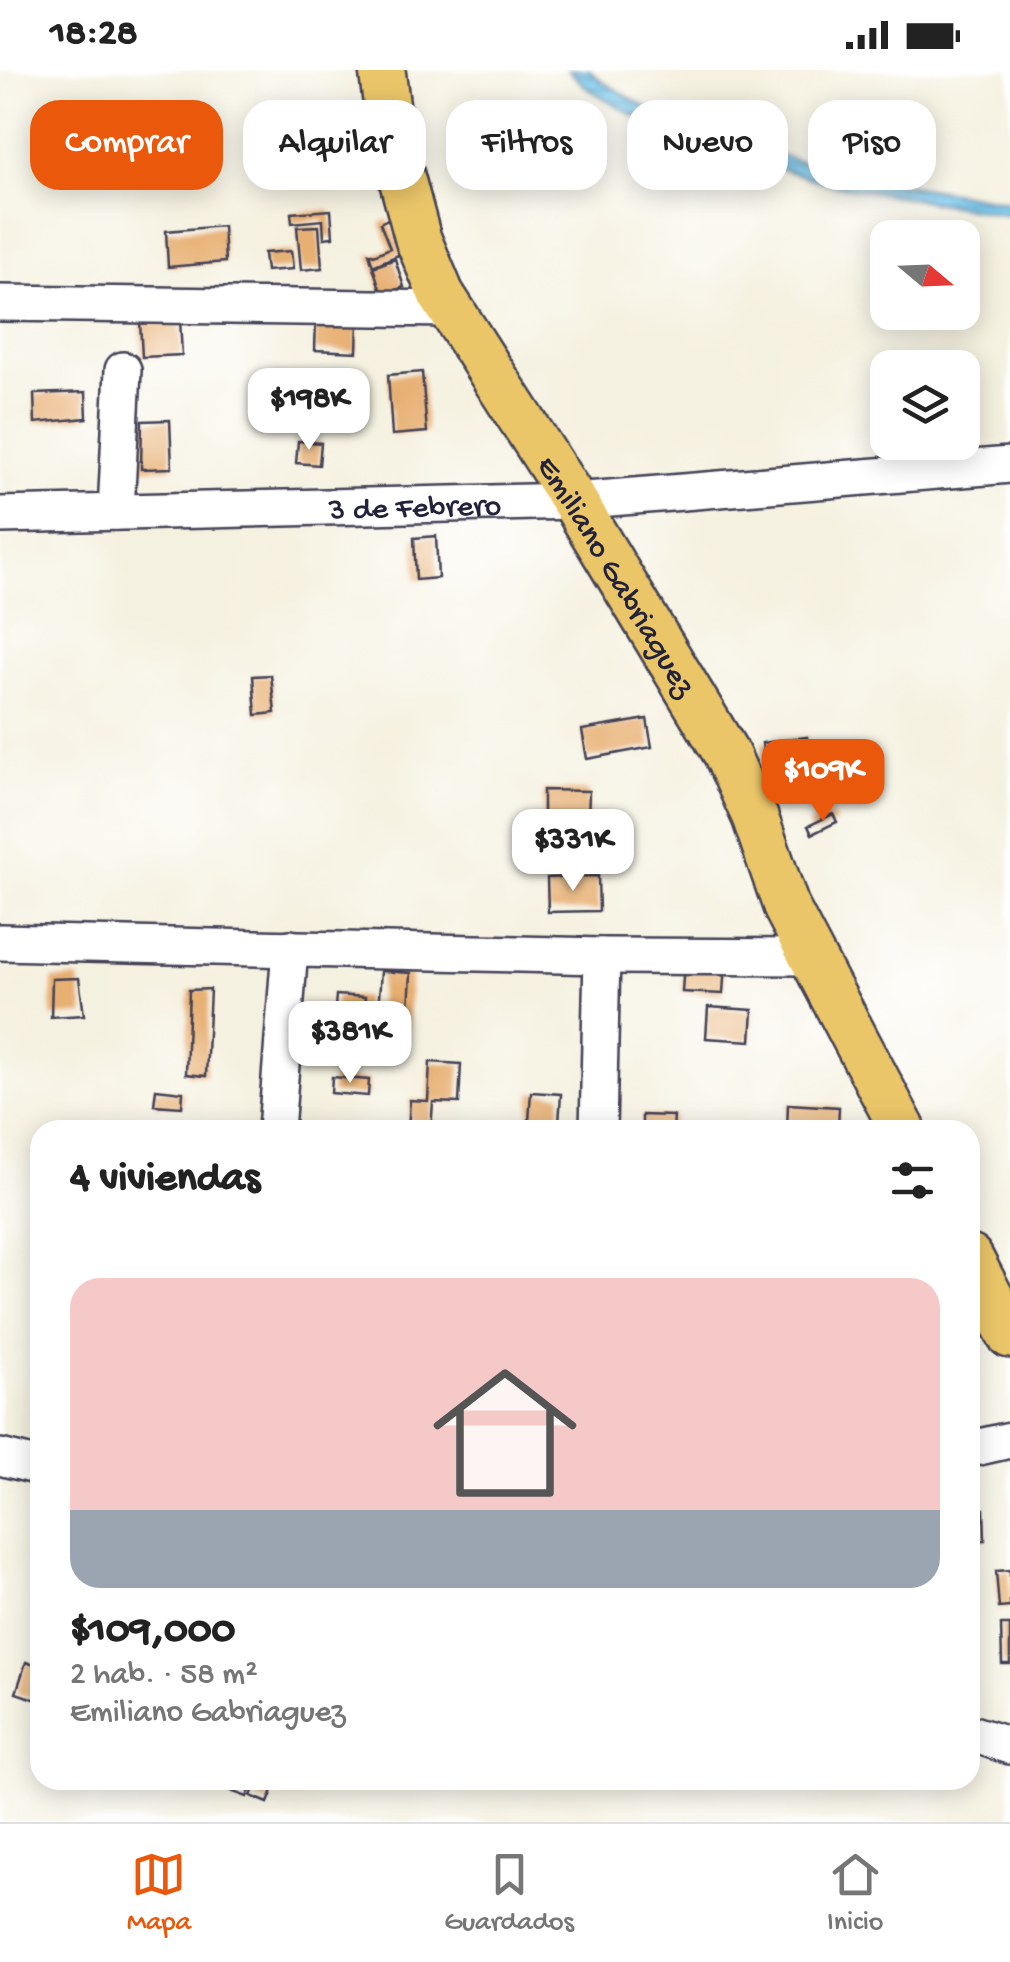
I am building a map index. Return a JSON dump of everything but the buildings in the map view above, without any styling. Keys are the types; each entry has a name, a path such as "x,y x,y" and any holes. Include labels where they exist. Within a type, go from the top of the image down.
{"main road":[{"name":"Emiliano Gabriaguez","path":"382,70 391,138 418,239 450,309 574,501 726,753 755,817 787,908 898,1120"},
{"path":"980,1277 1010,1335"}],"street":[{"path":"0,304 450,309"},
{"path":"116,512 123,370"},
{"name":"3 de Febrero","path":"0,515 574,501 1010,465"},
{"path":"0,942 812,957"},
{"path":"277,1120 290,948"},
{"path":"598,1120 602,956"},
{"path":"980,1447 1010,1440"},
{"path":"0,1457 30,1464"},
{"path":"980,1737 1010,1746"}],"water":[{"path":"568,70 590,70 634,100 627,100 627,112 587,88"},
{"path":"788,157 808,164 808,177 788,171"},
{"path":"936,189 1010,202 1010,215 862,190"}]}
